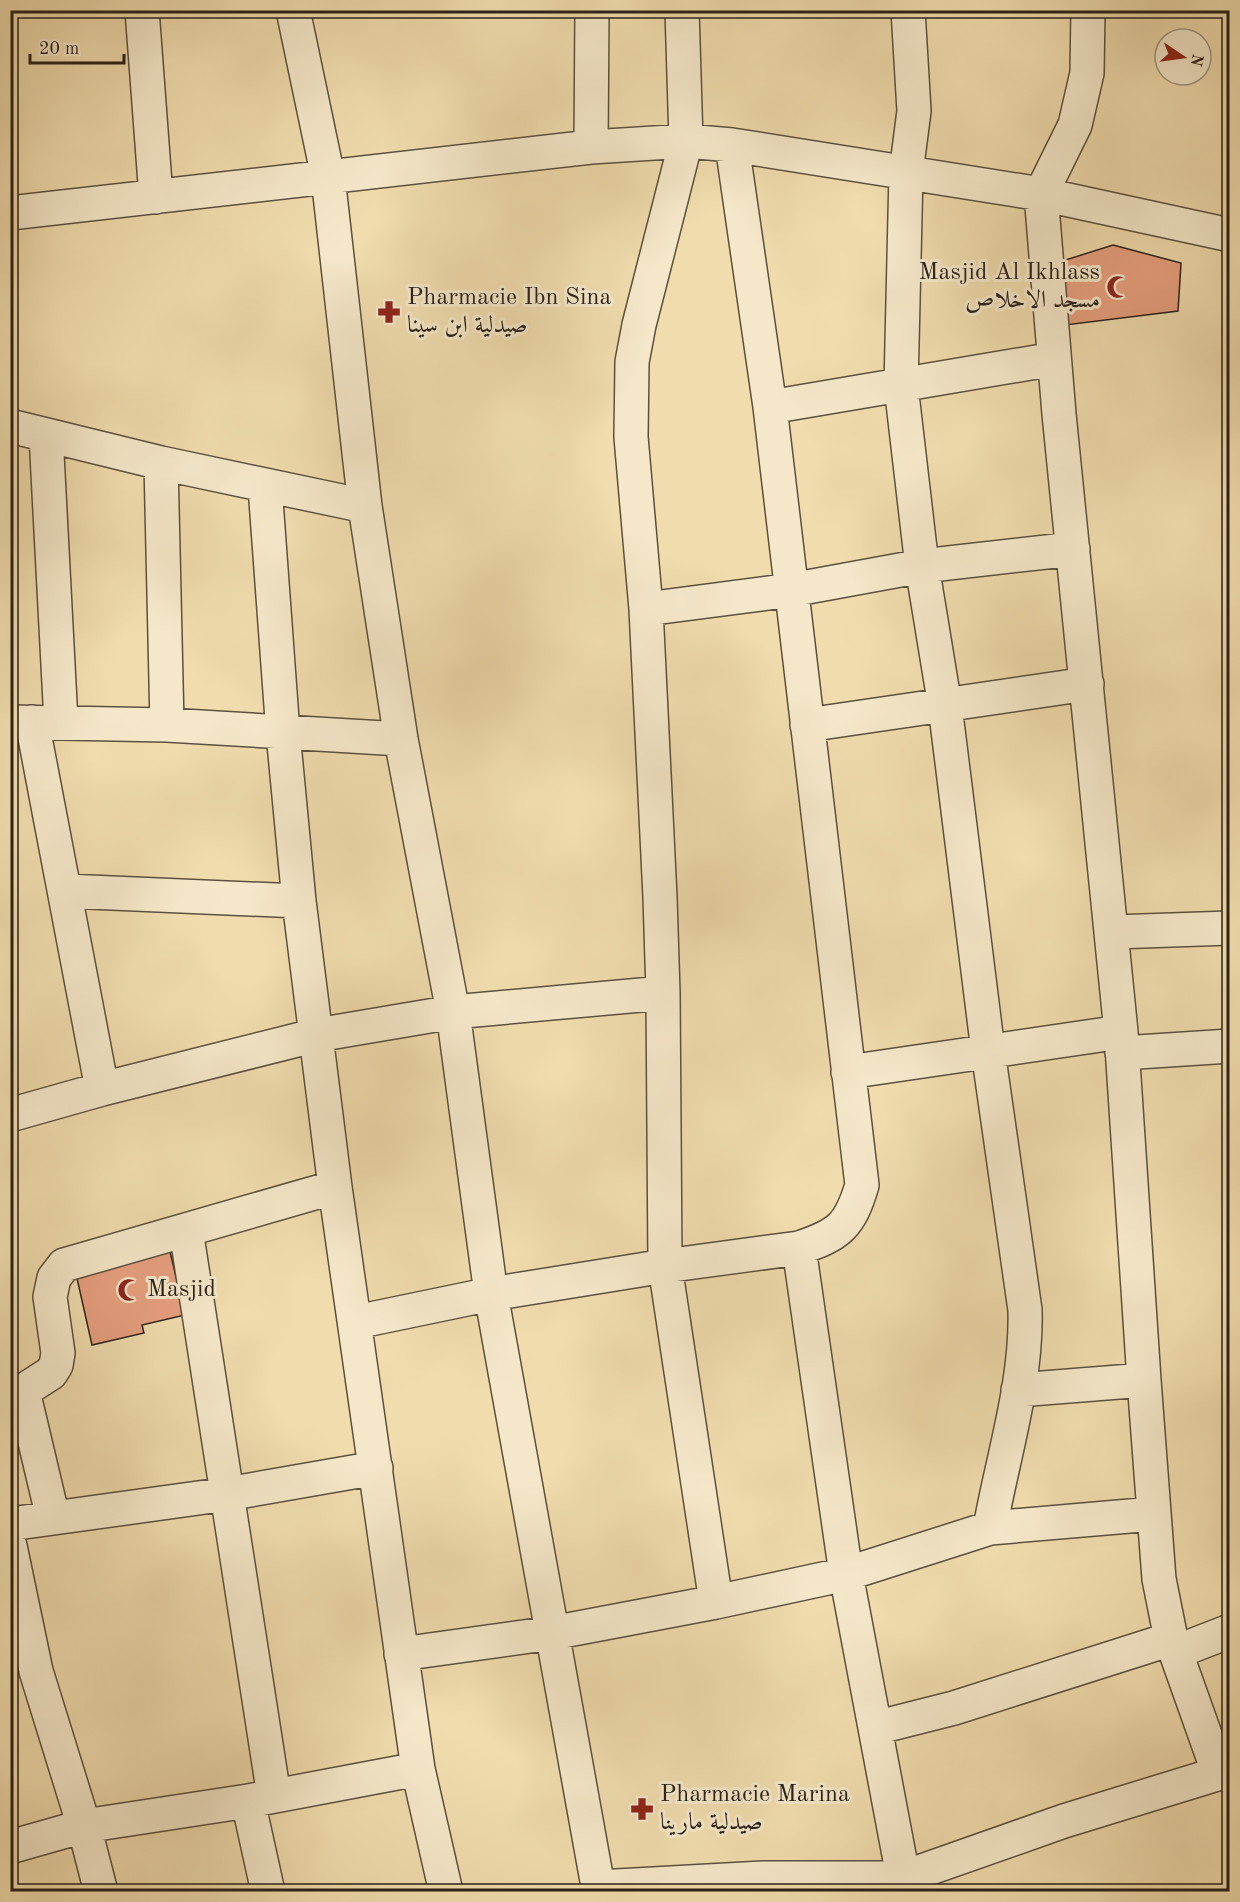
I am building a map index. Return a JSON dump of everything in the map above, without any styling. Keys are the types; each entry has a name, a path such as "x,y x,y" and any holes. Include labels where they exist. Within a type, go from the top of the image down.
{"street":[{"path":"142,10 156,197"},
{"path":"293,10 328,177 365,506 401,739 453,1012 491,1294 598,1889 763,1878 904,1885 1064,1821 1224,1772 1174,1645 1159,1579 1113,932 1054,359 1041,194 1075,125 1087,73 1088,10"},
{"path":"591,10 591,147"},
{"path":"682,10 686,141 658,245 632,362 631,438 646,609 663,993 665,1266 716,1602"},
{"path":"908,10 914,111 906,173 901,386 922,566 945,706 988,1051 1025,1310 1026,1340 990,1528"},
{"path":"10,213 591,147 686,141 732,146 1041,194 1230,236"},
{"path":"356,1322 491,1294 665,1266 799,1248 818,1242 837,1232 855,1210 862,1185 770,407 732,146"},
{"path":"770,407 1054,359"},
{"path":"10,426 161,464 365,506"},
{"path":"46,435 34,722 102,1089"},
{"path":"161,464 167,725"},
{"path":"265,487 283,733 299,901 318,1035 335,1187 418,1769 446,1892"},
{"path":"646,609 791,591 922,566 1073,549"},
{"path":"807,725 1087,684"},
{"path":"34,722 167,725 401,739"},
{"path":"66,891 299,901"},
{"path":"1113,932 1230,928"},
{"path":"10,1115 102,1089 318,1035 453,1012 663,993"},
{"path":"848,1072 988,1051 1122,1043 1230,1046"},
{"path":"53,1518 17,1393 51,1373 56,1365 58,1353 50,1297 54,1278 64,1265 335,1187"},
{"path":"186,1230 227,1494 261,1798 268,1892"},
{"path":"799,1248 846,1574 904,1885"},
{"path":"1017,1390 1144,1380"},
{"path":"10,1524 227,1494 376,1468"},
{"path":"401,1654 552,1633 716,1602 846,1574 990,1528 1153,1514"},
{"path":"10,1546 23,1675 84,1826 101,1892"},
{"path":"875,1728 1230,1631"},
{"path":"10,1847 84,1826 261,1798 418,1769"}],"building":[{"name":"Masjid Al Ikhlass مسجد الاخلاص","path":"1113,245 1181,263 1178,311 1057,326 1056,263"},
{"name":"Masjid","path":"168,1243 185,1315 142,1325 144,1333 92,1345 74,1265"}],"place":[{"name":"Masjid Al Ikhlass مسجد الاخلاص","path":"1118,287"},
{"name":"Pharmacie Ibn Sina صيدلية ابن سينا","path":"389,312"},
{"name":"Masjid","path":"129,1290"},
{"name":"Pharmacie Marina صيدلية مارينا","path":"642,1809"}]}
